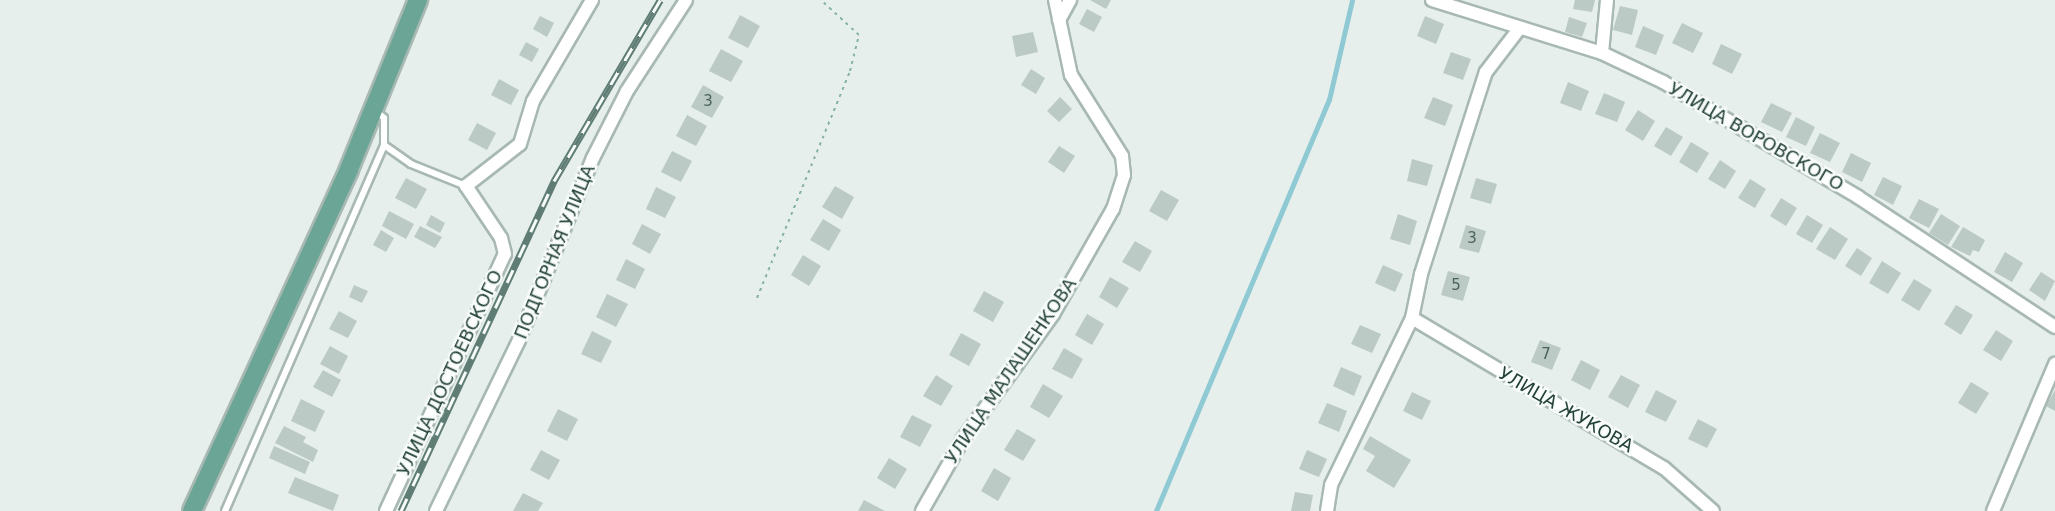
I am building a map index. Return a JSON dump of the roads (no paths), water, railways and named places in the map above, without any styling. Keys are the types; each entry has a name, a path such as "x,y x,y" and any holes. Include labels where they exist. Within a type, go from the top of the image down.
{"main road":[{"path":"192,511 373,108 418,0"}],"street":[{"path":"466,186 520,144 533,101 592,0"},
{"name":"ПОДГОРНАЯ УЛИЦА","path":"436,511 519,340 593,158 627,91 686,0"},
{"name":"УЛИЦА МАЛАШЕНКОВА","path":"922,511 963,439 1053,314 1113,209 1124,175 1122,156 1071,75 1055,0"},
{"path":"1059,20 1070,0"},
{"name":"УЛИЦА ВОРОВСКОГО","path":"1432,0 1602,53 1673,88 1858,197 2055,327"},
{"path":"1602,53 1607,0"},
{"path":"1327,511 1336,475 1412,318 1421,274 1486,72 1519,29"},
{"name":"УЛИЦА ДОСТОЕВСКОГО","path":"387,511 505,254 501,238 466,186"},
{"name":"УЛИЦА ЖУКОВА","path":"1412,318 1664,468 1713,511"},
{"path":"1993,511 2055,364"}],"lane":[{"path":"225,511 384,145 384,118 373,108"},
{"path":"384,145 419,168 466,186"}],"waterway":[{"path":"1156,511 1329,100 1352,0"}],"railway":[{"path":"401,511 554,181 660,0"}]}
